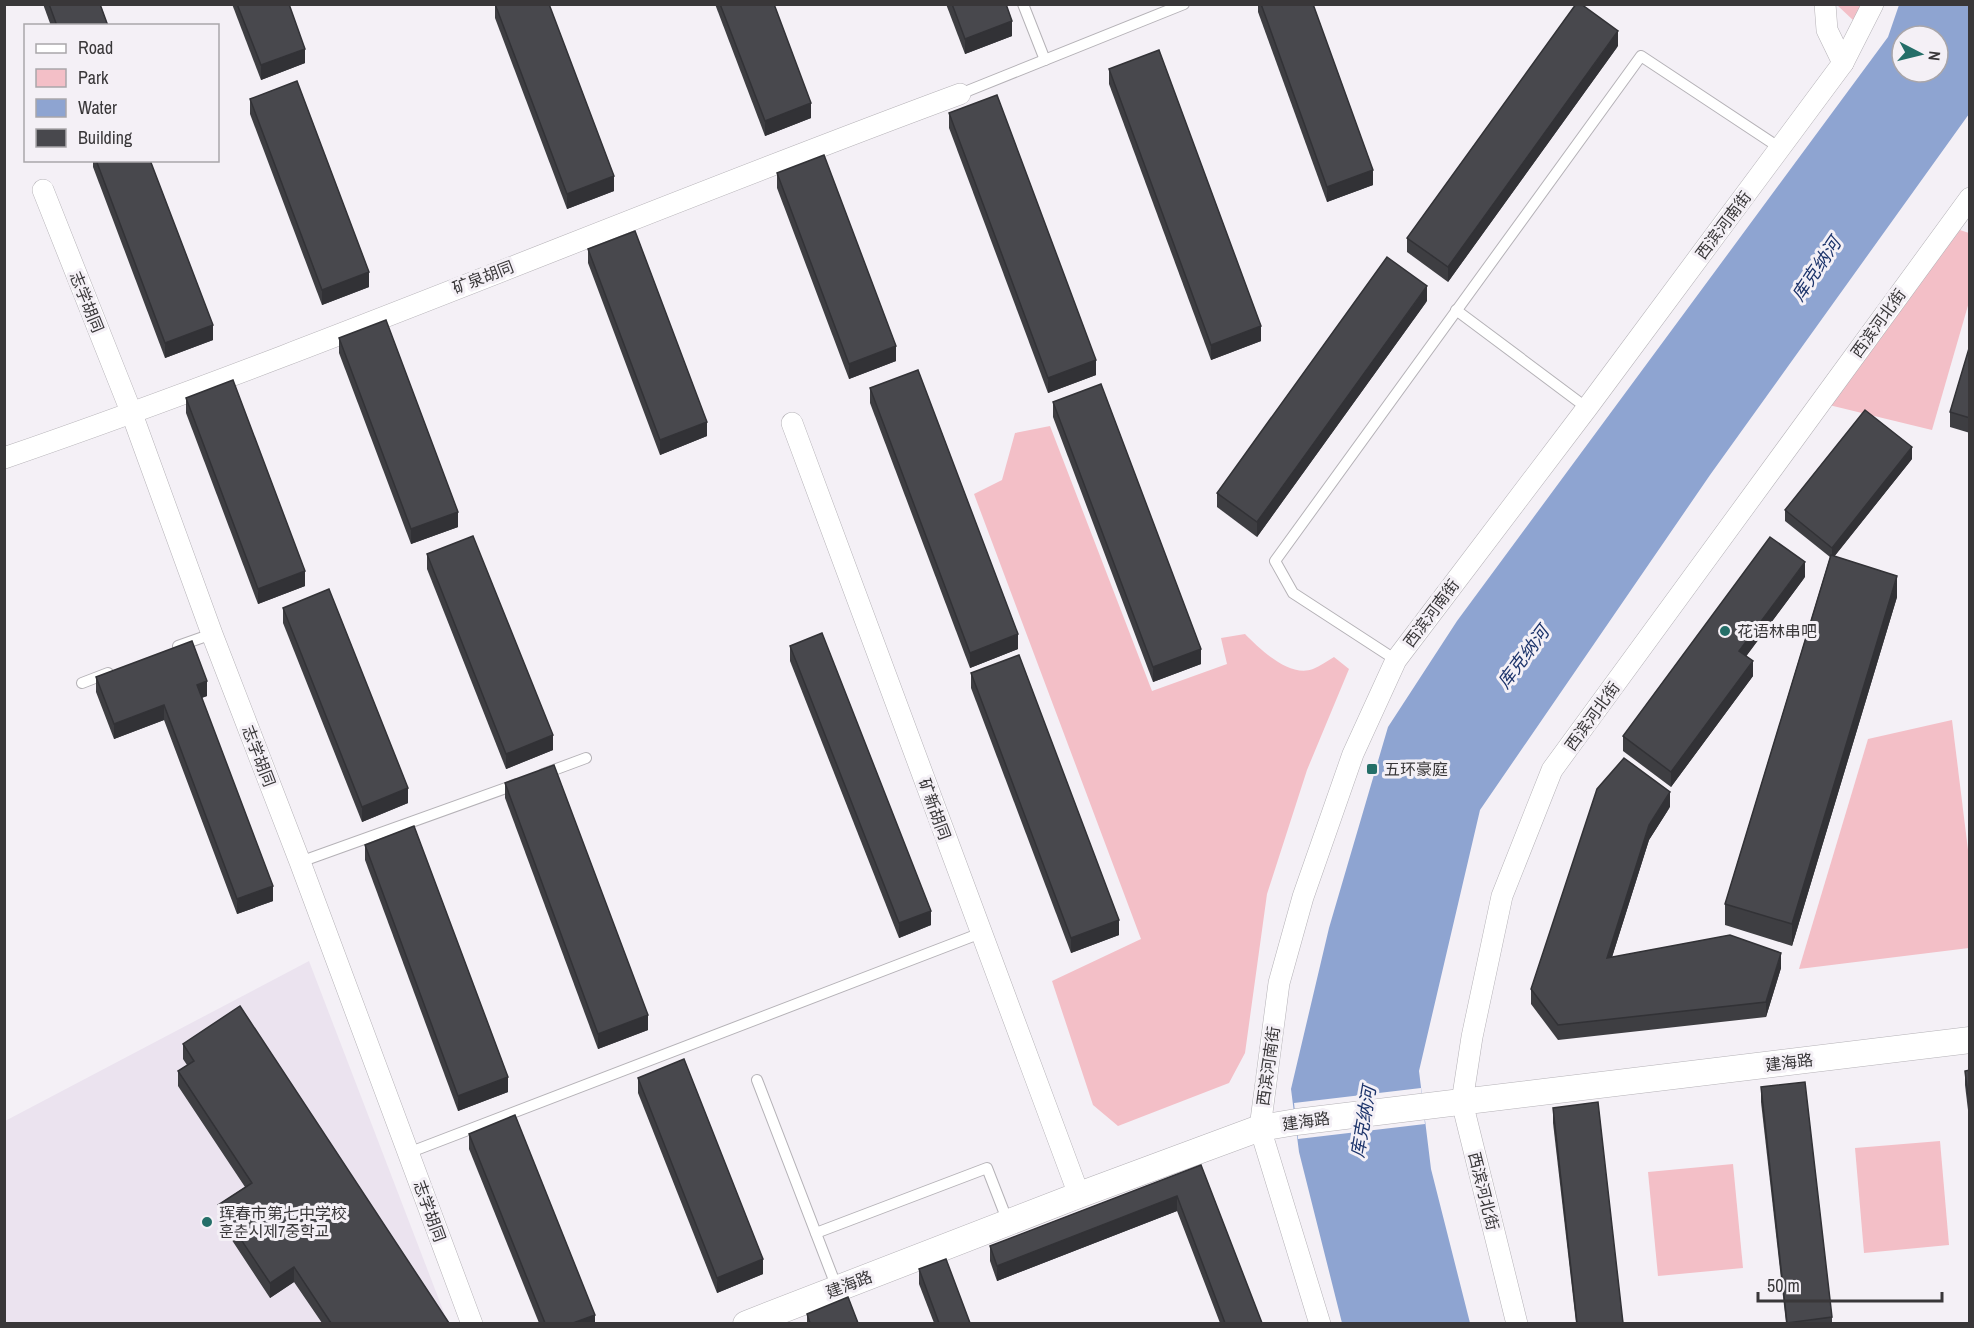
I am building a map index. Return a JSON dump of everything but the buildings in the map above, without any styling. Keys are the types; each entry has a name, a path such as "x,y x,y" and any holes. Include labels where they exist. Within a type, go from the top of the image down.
{"street":[{"path":"1825,4 1827,30 1843,63"},
{"name":"西滨河南街","path":"1320,1323 1260,1128 1279,983 1303,897 1353,754 1396,660 1587,408 1843,63 1873,4"},
{"name":"矿泉胡同","path":"4,458 132,414 822,145 960,94"},
{"name":"志学胡同","path":"43,190 132,414 212,634 300,862 472,1323"},
{"name":"西滨河北街","path":"1517,1323 1452,1103 1472,1037 1502,896 1552,770 1970,198"},
{"name":"矿新胡同","path":"792,423 1078,1195"},
{"name":"建海路","path":"746,1323 1078,1195 1260,1128 1970,1040"}],"lane":[{"path":"1023,4 1045,60"},
{"path":"960,94 1184,4"},
{"path":"1396,660 1293,593 1275,561 1641,56 1780,148"},
{"path":"1456,310 1587,408"},
{"path":"169,650 212,634"},
{"path":"82,683 114,670"},
{"path":"300,862 586,758"},
{"path":"408,1153 981,933"},
{"path":"758,1080 837,1288"},
{"path":"816,1233 987,1168 1008,1222"}],"shaded area":[{"name":"珲春市第七中学校 훈춘시제7중학교","path":"309,961 448,1323 5,1324 5,1121"}],"green space":[{"path":"1837,5 1863,5 1854,21"},
{"path":"1954,228 1969,233 1969,302 1932,430 1829,405"},
{"path":"1050,426 1152,691 1227,664 1221,638 1245,634 1285,666 1304,671 1313,669 1334,657 1349,669 1307,770 1267,894 1245,1053 1229,1083 1118,1126 1093,1105 1052,981 1141,939 974,494 1002,480 1015,433"},
{"path":"1952,720 1969,858 1969,948 1799,969 1868,739"},
{"path":"1940,1141 1949,1245 1864,1253 1855,1148"},
{"path":"1733,1164 1743,1268 1658,1276 1648,1172"}],"water":[{"name":"库克纳河","path":"1899,5 1969,5 1969,114 1710,475 1480,810 1419,1071 1431,1169 1470,1323 1342,1323 1299,1152 1291,1089 1329,928 1388,727 1457,621 1888,37 1890,31 1890,84 1950,84 1950,24 1892,24"}],"pier":[{"path":"1421,1088 1425,1124 1298,1139 1294,1103"}],"place":[{"name":"花语林串吧","path":"1725,631"},
{"name":"五环豪庭","path":"1372,769"},
{"name":"珲春市第七中学校 훈춘시제7중학교","path":"207,1222"}]}
